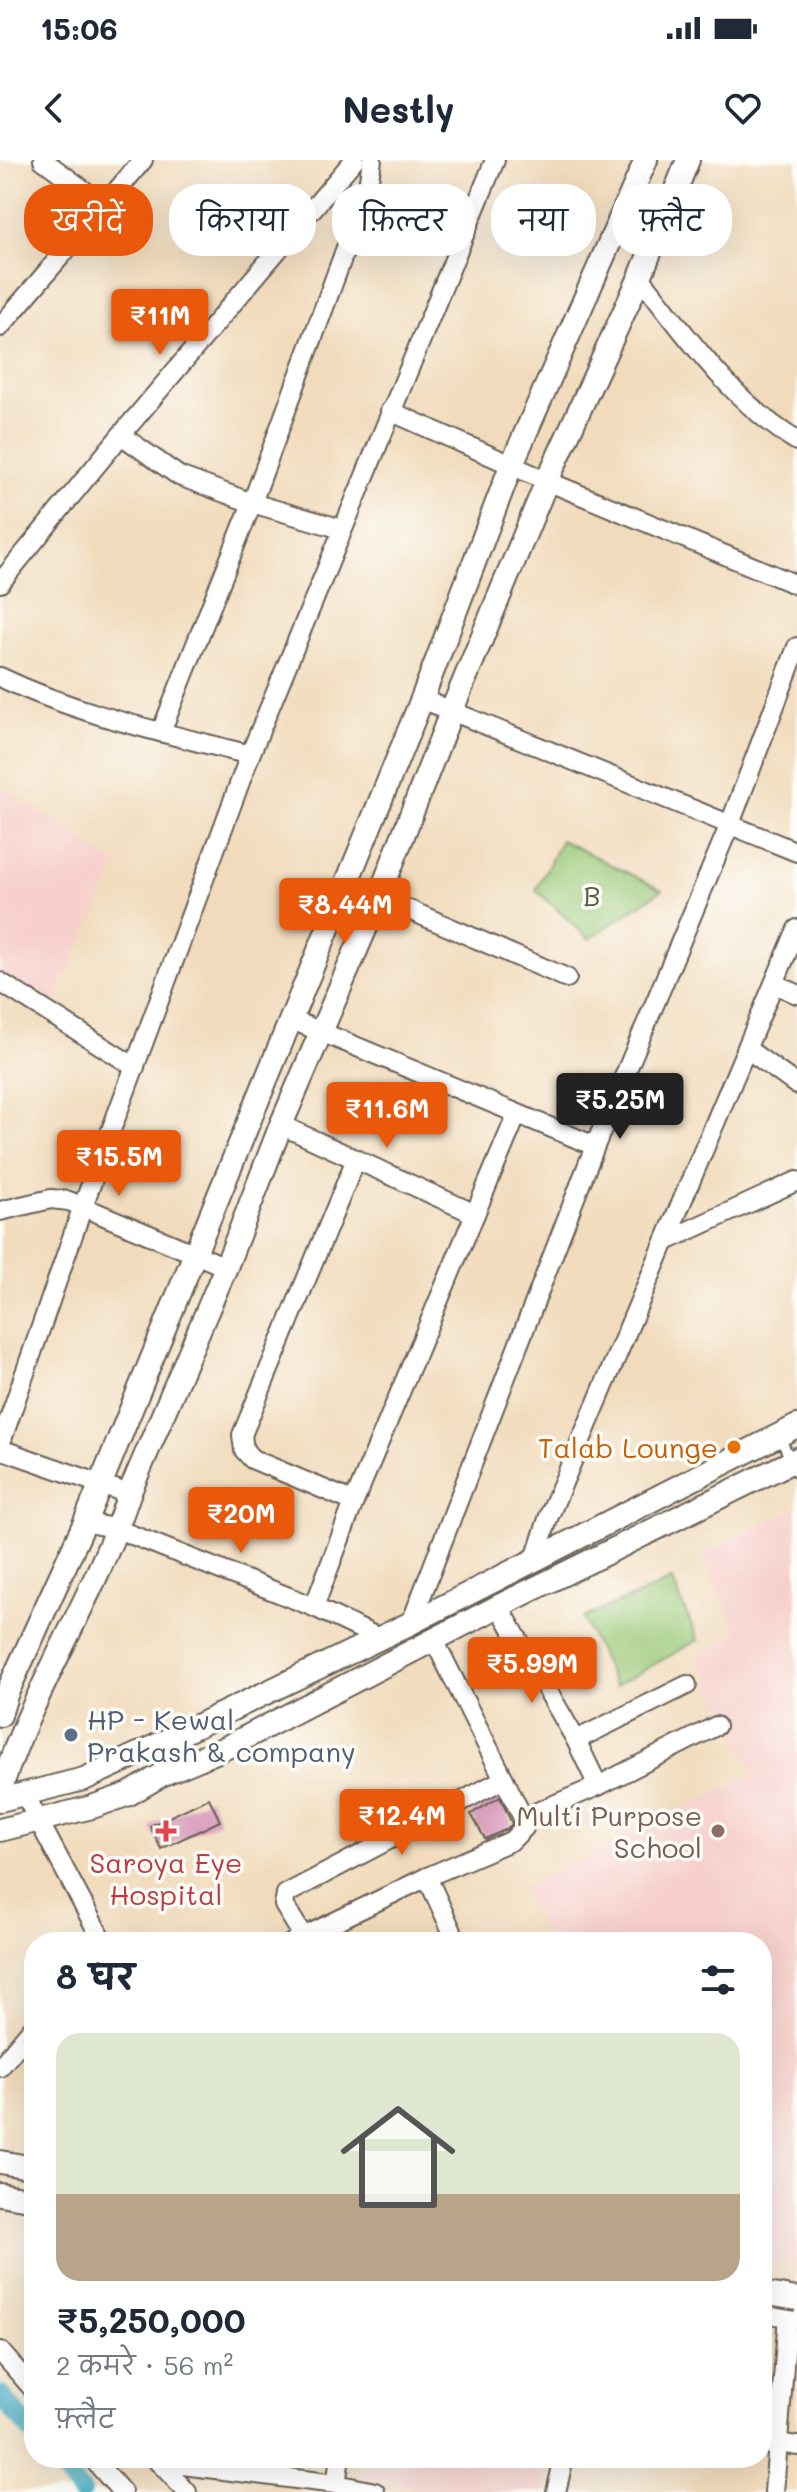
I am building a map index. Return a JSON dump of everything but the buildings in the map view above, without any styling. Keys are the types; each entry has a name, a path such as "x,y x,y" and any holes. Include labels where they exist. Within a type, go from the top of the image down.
{"street":[{"path":"43,160 76,184"},
{"path":"122,184 143,160"},
{"path":"0,583 354,160"},
{"path":"161,732 252,503 357,218 368,186 372,160"},
{"path":"129,1494 0,1447 83,1206 250,755 495,160"},
{"path":"0,1715 6,1695 85,1522 422,699 511,466 646,160"},
{"path":"0,1791 29,1710 117,1529 226,1267 281,1125 379,897 547,481 640,277 688,160"},
{"path":"0,327 61,256"},
{"path":"640,277 736,394 797,441"},
{"path":"390,411 511,466 797,585"},
{"path":"121,435 179,476 252,503 342,529"},
{"path":"411,1623 595,1146 730,824 797,647"},
{"path":"0,677 33,693 250,755"},
{"path":"422,699 797,852"},
{"path":"379,897 567,978"},
{"path":"535,1559 549,1516 797,929"},
{"path":"0,982 135,1067"},
{"path":"775,984 797,994"},
{"path":"290,1019 595,1146"},
{"path":"747,1049 797,1085"},
{"path":"314,1607 354,1502 517,1114"},
{"path":"281,1125 475,1214"},
{"path":"354,1502 252,1459 244,1450 242,1435 356,1159"},
{"path":"666,1241 797,1181"},
{"path":"0,1211 51,1199 83,1206 226,1267"},
{"path":"0,1800 84,1779 411,1623 788,1431"},
{"path":"0,1830 92,1807 129,1794 163,1774 225,1748 499,1606 795,1464"},
{"path":"85,1522 117,1529 314,1607 379,1638"},
{"path":"499,1606 576,1740 598,1786"},
{"path":"313,1932 511,1841 524,1828 523,1818 434,1640"},
{"path":"576,1740 687,1685"},
{"path":"523,1818 598,1786 716,1726"},
{"path":"295,1932 284,1905 286,1894 504,1779"},
{"path":"24,1793 98,1932"},
{"path":"427,1877 452,1932"},
{"path":"0,2067 24,2038"},
{"path":"0,2162 24,2166"},
{"path":"0,2183 24,2187"},
{"path":"0,2194 24,2198"},
{"path":"772,2288 794,2301"},
{"path":"772,2296 794,2301"},
{"path":"772,2308 794,2301"},
{"path":"774,2492 794,2301"},
{"path":"0,2351 24,2379"},
{"path":"101,2468 122,2492"},
{"path":"164,2468 187,2492"},
{"path":"216,2468 367,2491"},
{"path":"336,2484 338,2468"},
{"path":"556,2492 562,2468"}],"lane":[{"path":"788,1431 795,1464"}],"shaded area":[{"path":"0,786 118,864 50,1011 0,974"},
{"name":"Multi Purpose School","path":"797,1507 797,2266 772,2262 772,1932 544,1932 522,1888 755,1774 697,1657 738,1634 702,1554"},
{"path":"364,2468 549,2468 545,2492 435,2492 362,2480"}],"green space":[{"name":"B","path":"561,840 662,890 589,939 536,890"},
{"path":"672,1580 698,1640 615,1686 583,1618"}],"waterway":[{"path":"0,2395 24,2423"},
{"path":"62,2468 81,2492"}],"place":[{"name":"Talab Lounge","path":"734,1447"},
{"name":"HP - Kewal Prakash & company","path":"71,1735"},
{"name":"Saroya Eye Hospital","path":"166,1831"},
{"name":"Multi Purpose School","path":"718,1831"}]}
